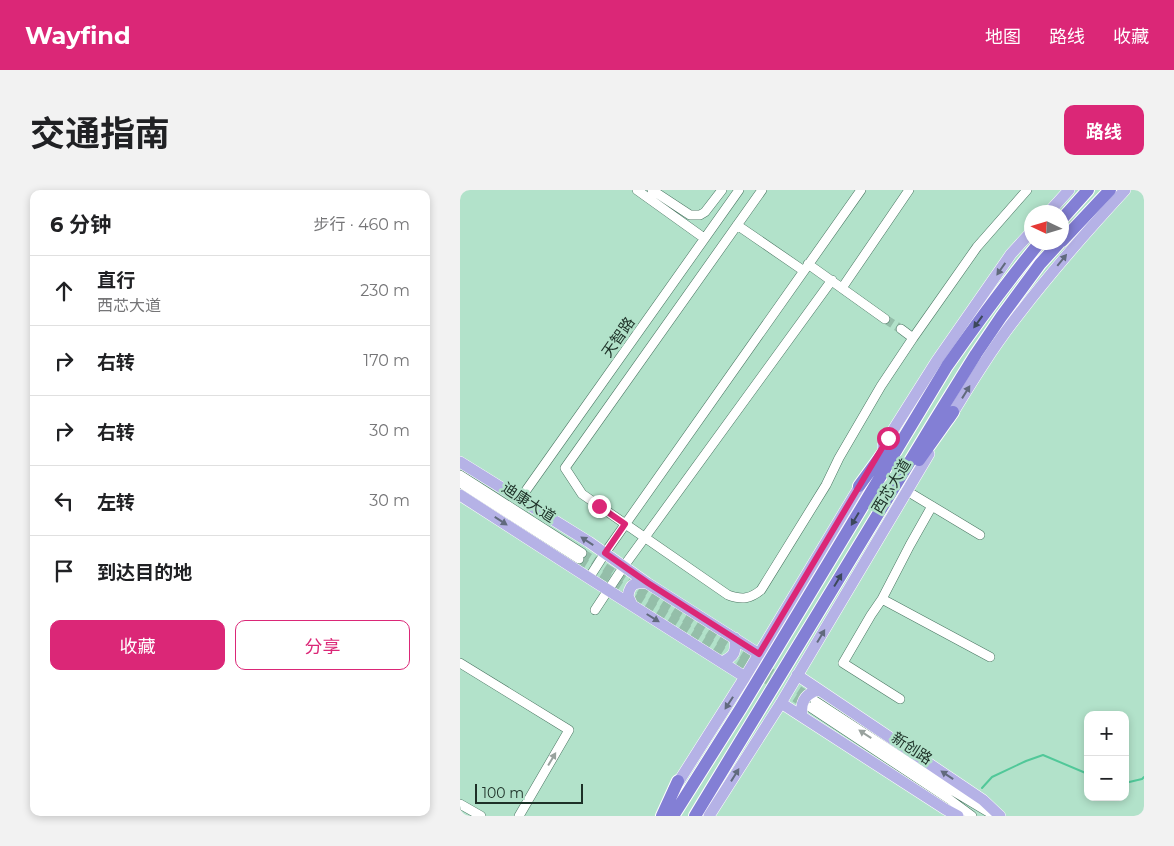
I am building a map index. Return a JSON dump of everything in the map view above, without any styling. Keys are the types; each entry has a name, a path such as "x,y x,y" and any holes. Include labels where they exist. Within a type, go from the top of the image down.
{"highway":[{"path":"1069,211 1088,190"},
{"name":"西芯大道","path":"1069,234 1110,190"},
{"name":"西芯大道","path":"673,816 741,708 947,366 976,324 1034,250"},
{"name":"西芯大道","path":"695,816 981,346 1040,264 1053,250"},
{"path":"859,486 886,451 912,410 947,366"},
{"path":"862,539 953,412"},
{"path":"662,816 678,782"}],"main road":[{"path":"1055,205 1069,190"},
{"name":"西芯大道","path":"709,816 781,703 953,412 985,362 1018,315 1072,248 1125,190"},
{"name":"西芯大道","path":"657,816 746,677 859,486 936,362 1011,254 1024,240"},
{"path":"460,462 589,542 648,583 759,654"},
{"path":"460,495 746,677"},
{"path":"632,605 628,596 630,587 635,584 648,583"},
{"path":"722,662 734,654 736,649 735,638"},
{"path":"797,676 811,704 937,804 958,816"},
{"path":"781,703 811,704 983,800 1000,816"}],"street":[{"path":"637,190 704,238"},
{"path":"652,190 690,215 700,215 705,212 722,190"},
{"name":"天智路","path":"520,499 739,190"},
{"path":"762,190 565,468 582,494 728,595 736,598 755,595 762,590 826,485 839,458 872,401 913,338 977,247 1027,190"},
{"path":"589,578 625,524 861,190"},
{"path":"842,288 909,190"},
{"path":"737,225 806,267 832,280 885,318"},
{"path":"594,610 832,280"},
{"path":"901,329 913,338"},
{"name":"迪康大道","path":"460,475 581,556 460,483"},
{"path":"907,491 980,535"},
{"path":"900,699 843,663 882,600 932,506"},
{"path":"882,600 990,657"},
{"path":"460,663 569,730 519,816"},
{"name":"新创路","path":"811,704 972,816"},
{"name":"新创路","path":"811,704 995,816"},
{"path":"460,804 481,816"}],"waterway":[{"path":"982,788 992,777 1043,755 1084,772"},
{"path":"1129,782 1144,777"}],"tunnel":[{"path":"885,319 901,329"},
{"path":"582,553 811,698"},
{"path":"579,559 808,706"}],"route":[{"path":"599,506 625,524 605,553 648,583 759,654 888,438"}]}
